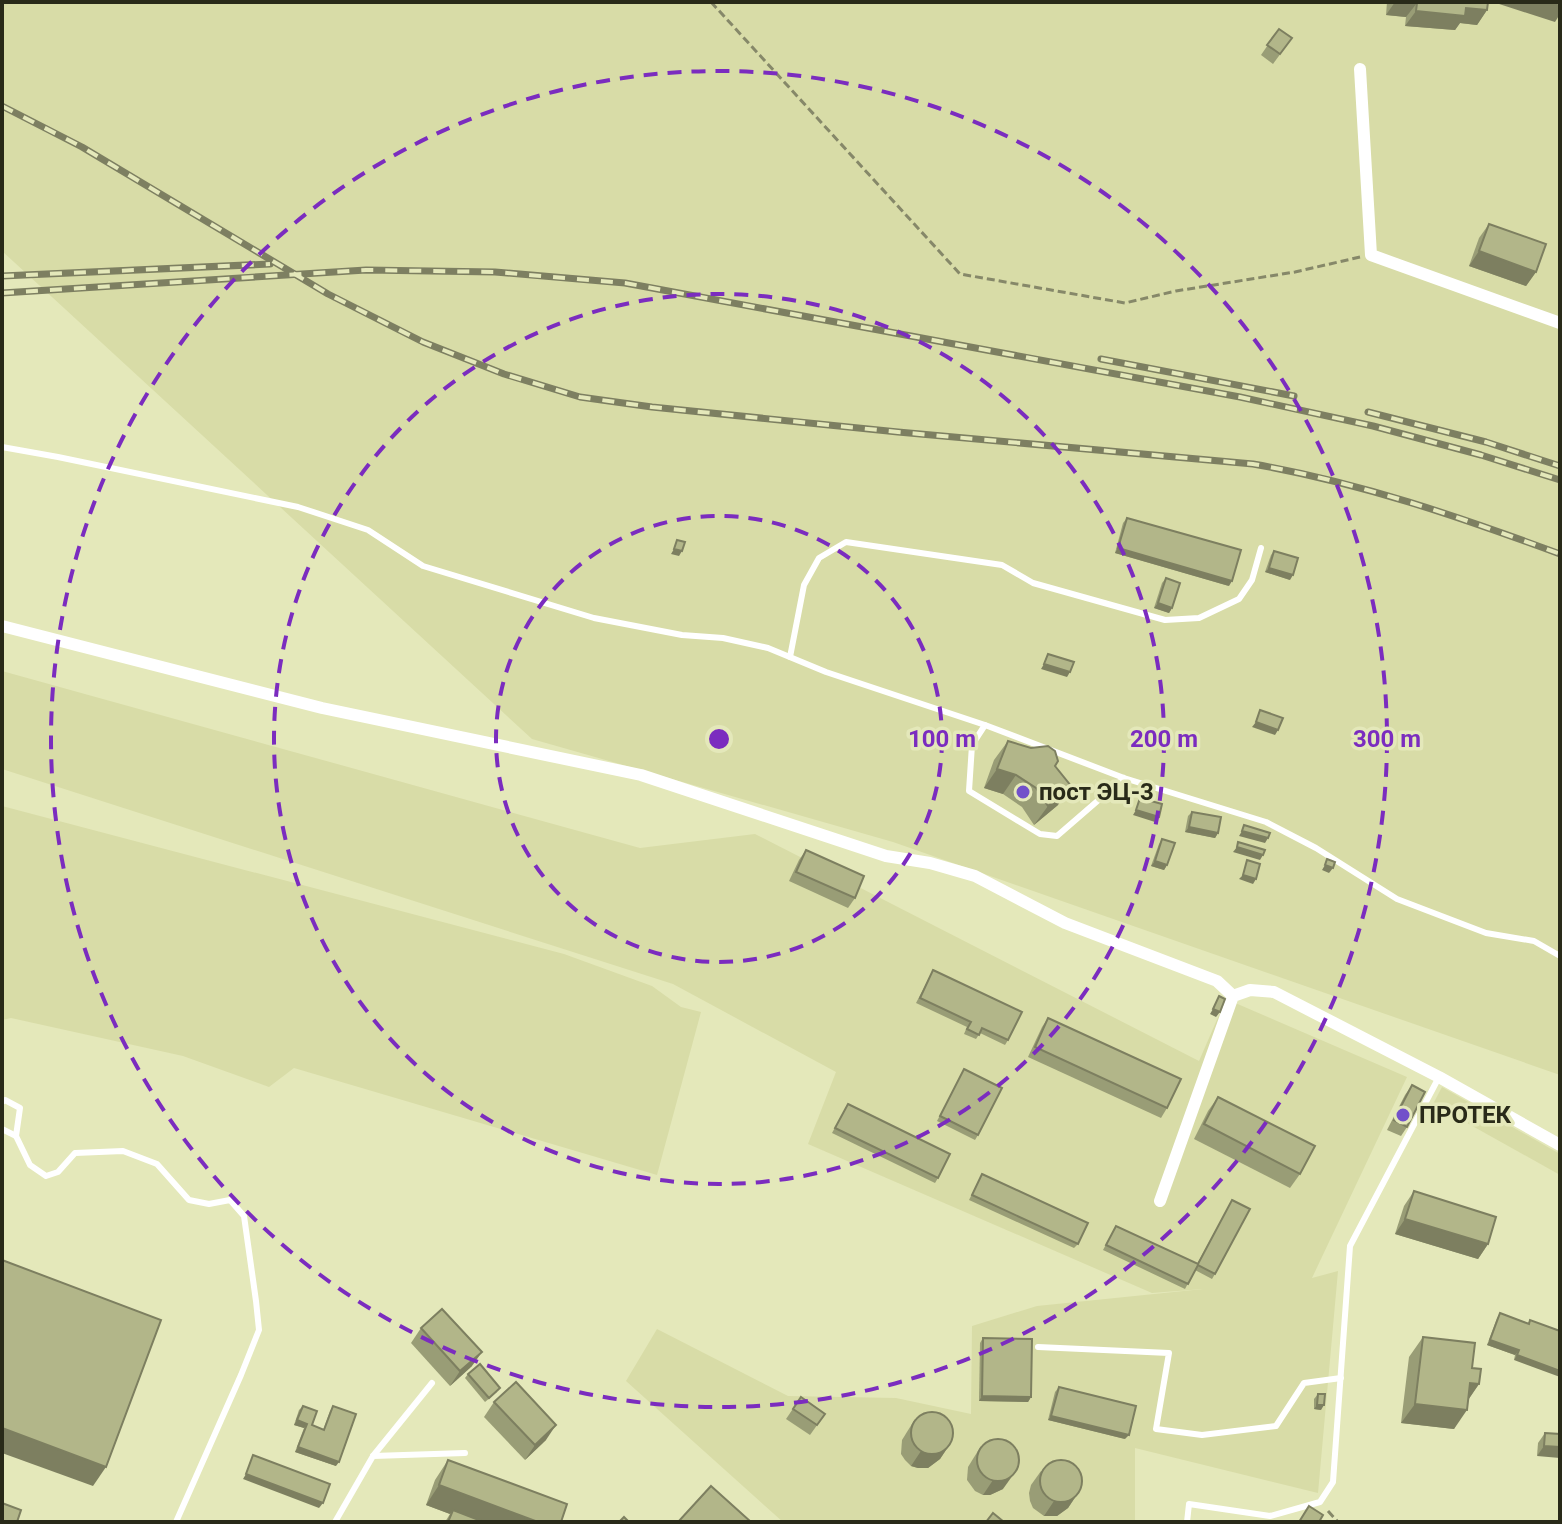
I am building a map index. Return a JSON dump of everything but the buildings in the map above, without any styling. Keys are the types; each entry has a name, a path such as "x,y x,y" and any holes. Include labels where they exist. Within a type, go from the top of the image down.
{"street":[{"path":"1360,69 1371,255 1560,323"},
{"path":"2,626 322,708 641,775 886,856 930,863 975,876 1065,923 1217,981 1233,996"},
{"path":"1233,996 1250,990 1274,992 1439,1077 1560,1145"},
{"path":"1160,1201 1233,996"}],"lane":[{"path":"2,447 298,507 368,530 423,566 594,618 768,648 826,672 985,725 1124,778 1266,822 1316,848 1397,899 1486,933 1534,941 1560,956"},
{"path":"790,657 804,585 819,558 846,542 1002,565 1033,583 1165,620 1199,618 1239,599 1252,580 1261,548"},
{"path":"985,725 972,745 969,791 1040,834 1057,836 1124,778"},
{"path":"1187,1522 1189,1504 1270,1516 1320,1502 1333,1482 1350,1246 1439,1077"},
{"path":"2,1102 5,1100 20,1108 16,1136 30,1165 46,1176 58,1172 75,1153 123,1151 157,1164 189,1200 209,1204 230,1200 244,1216 259,1330 176,1522"},
{"path":"2,1129 16,1136"},
{"path":"1038,1347 1169,1353 1156,1429 1202,1435 1276,1426 1304,1383 1341,1378"},
{"path":"335,1522 373,1456 432,1383"},
{"path":"373,1456 465,1453"},
{"path":"1263,1522 1270,1516"}],"path":[{"path":"711,2 960,274 1125,303 1371,255"},
{"path":"1320,1502 1338,1522"}],"shaded area":[{"path":"2,2 1560,2 1560,1075 893,842 532,739 2,251"},
{"path":"2,671 640,848 755,834 1199,1061 1226,999 1407,1077 1312,1278 1338,1271 1318,1493 1135,1448 1135,1522 783,1522 626,1381 657,1329 788,1396 896,1398 971,1414 972,1326 1037,1306 1203,1289 1152,1293 808,1144 836,1072 673,984 2,769"},
{"path":"2,806 564,954 652,986 681,1007 701,1012 657,1175 294,1068 269,1087 183,1056 11,1018 2,1020"},
{"path":"1442,1087 1560,1154 1560,1175 1433,1104"}],"railway":[{"path":"2,106 82,147 328,294 423,342 504,374 580,397 898,432 1253,464 1331,480 1408,502 1560,554"},
{"path":"2,276 270,264"},
{"path":"2,293 366,270 495,272 625,283 1240,397 1373,426 1560,480"},
{"path":"1101,359 1294,396"},
{"path":"1368,412 1486,442 1560,466"}],"place":[{"name":"пост ЭЦ-3","path":"1023,792"},
{"name":"ПРОТЕК","path":"1403,1115"}]}
